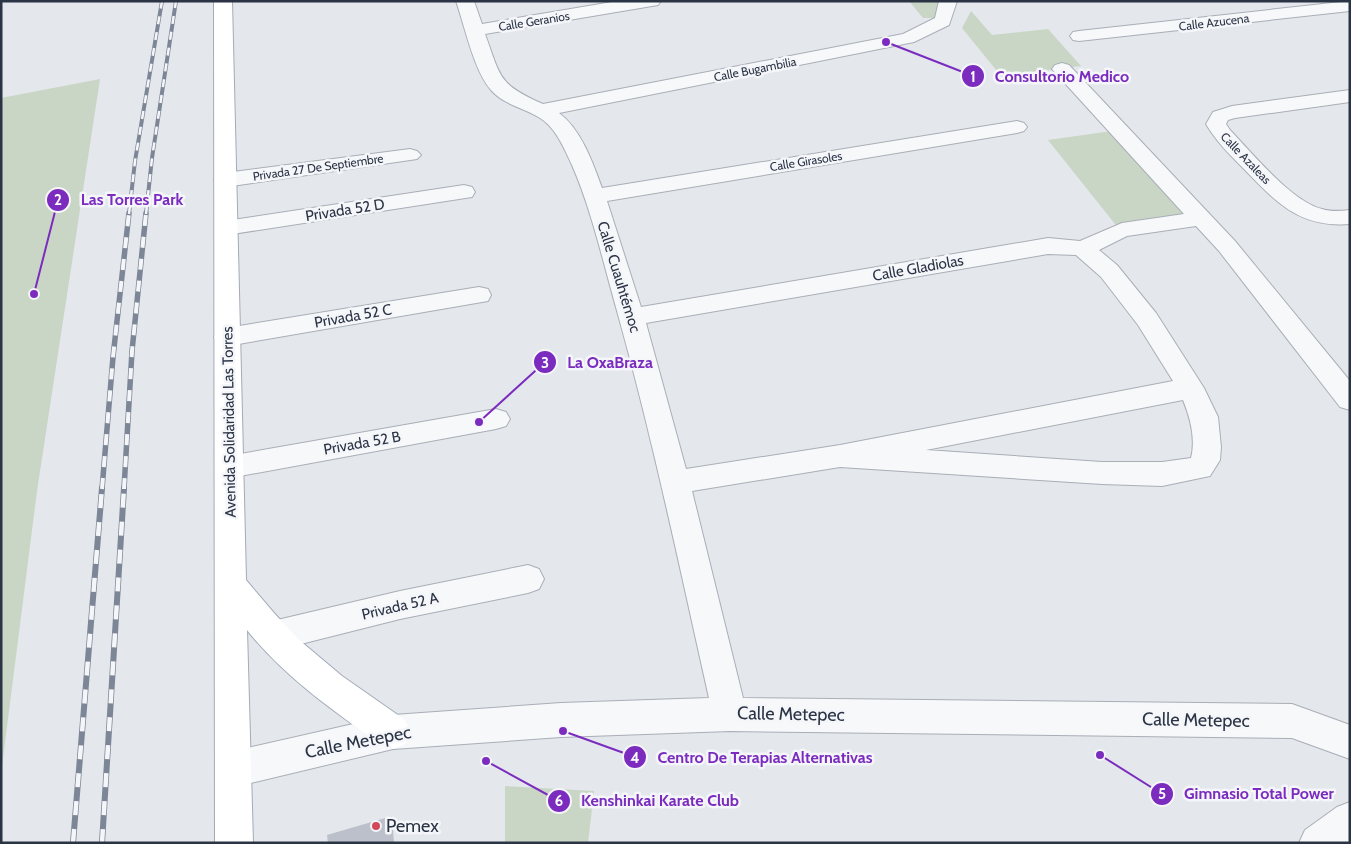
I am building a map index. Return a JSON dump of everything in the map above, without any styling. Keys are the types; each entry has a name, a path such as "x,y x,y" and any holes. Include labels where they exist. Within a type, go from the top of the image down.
{"main road":[{"name":"Avenida Solidaridad Las Torres","path":"223,1 234,843"},
{"path":"231,585 273,636 316,676 393,732"}],"street":[{"name":"Calle Cuauhtémoc","path":"465,1 491,78 498,88 508,96 523,104 543,110 562,128 594,196 632,317 676,482 730,714"},
{"name":"Calle Geranios","path":"476,30 652,1"},
{"name":"Calle Bugambilia","path":"543,110 908,38 943,21 948,1"},
{"name":"Calle Azucena","path":"1079,36 1350,6"},
{"path":"1062,69 1227,246 1350,400"},
{"name":"Calle Azaleas","path":"1350,96 1232,112 1220,116 1216,124 1229,142 1284,198 1299,208 1327,218 1350,217"},
{"name":"Calle Girasoles","path":"594,196 1017,128"},
{"name":"Privada 27 De Septiembre","path":"225,180 410,154"},
{"name":"Privada 52 D","path":"226,228 464,192"},
{"path":"840,456 1102,473 1162,474 1200,468 1206,460 1207,447 1204,417 1191,388 1147,319 1110,271 1082,249 1122,230 1202,218"},
{"name":"Calle Gladiolas","path":"632,317 1048,246 1082,249"},
{"name":"Privada 52 C","path":"227,338 479,295"},
{"path":"676,482 840,456 1191,388"},
{"name":"Privada 52 B","path":"229,467 496,419"},
{"name":"Privada 52 A","path":"273,636 400,605 528,579"},
{"name":"Calle Metepec","path":"234,769 393,732 561,720 730,714 1292,721 1350,742"},
{"path":"1318,843 1350,820"}],"green space":[{"path":"909,1 940,1 936,18 923,18"},
{"path":"971,11 992,35 1048,29 1081,66 1001,76 962,28"},
{"path":"100,79 37,491 1,774 1,98"},
{"path":"1119,130 1197,217 1119,229 1048,140"},
{"path":"505,786 594,791 588,843 505,843"}],"building":[{"name":"Pemex","path":"392,816 394,843 328,843 327,835"}],"railway":[{"path":"129,214 135,161 162,1"},
{"path":"146,214 152,158 176,1"},
{"path":"102,489 113,357 129,213"},
{"path":"124,489 132,351 146,213"},
{"path":"73,843 102,488"},
{"path":"102,843 124,488"}],"place":[{"name":"Consultorio Medico","path":"886,42"},
{"name":"Las Torres Park","path":"34,294"},
{"name":"La OxaBraza","path":"479,422"},
{"name":"Centro De Terapias Alternativas","path":"563,731"},
{"name":"Gimnasio Total Power","path":"1100,755"},
{"name":"Kenshinkai Karate Club","path":"486,761"},
{"name":"Pemex","path":"376,826"}]}
